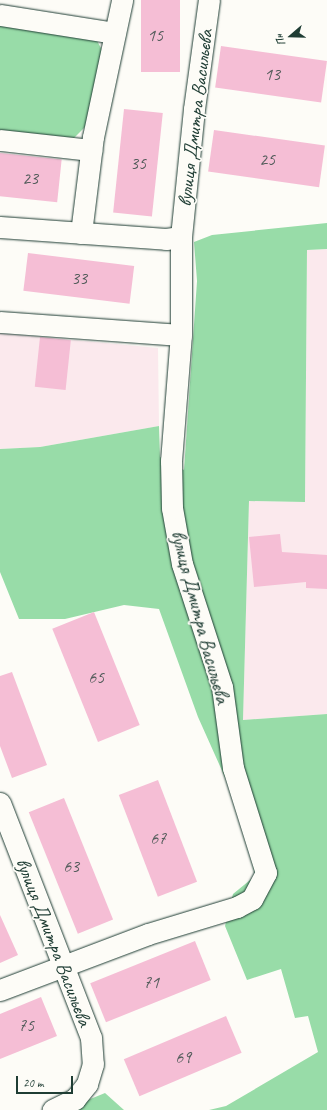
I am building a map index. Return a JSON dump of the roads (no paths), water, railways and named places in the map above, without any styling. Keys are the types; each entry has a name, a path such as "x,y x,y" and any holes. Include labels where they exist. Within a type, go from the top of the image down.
{"street":[{"path":"81,233 91,150 122,0"},
{"name":"вулиця Дмитра Васильєва","path":"0,990 62,965 148,934 237,907 252,900 266,873 233,768 222,687 182,564 172,508 171,461 181,335 182,237 194,109 209,0"},
{"path":"0,15 115,33"},
{"path":"0,140 91,150"},
{"name":"вулиця Дмитра Васильєва","path":"0,227 166,239 182,237"},
{"path":"0,322 181,335"},
{"name":"вулиця Дмитра Васильєва","path":"0,803 91,1038 93,1064 87,1084 75,1099 52,1110"}]}
